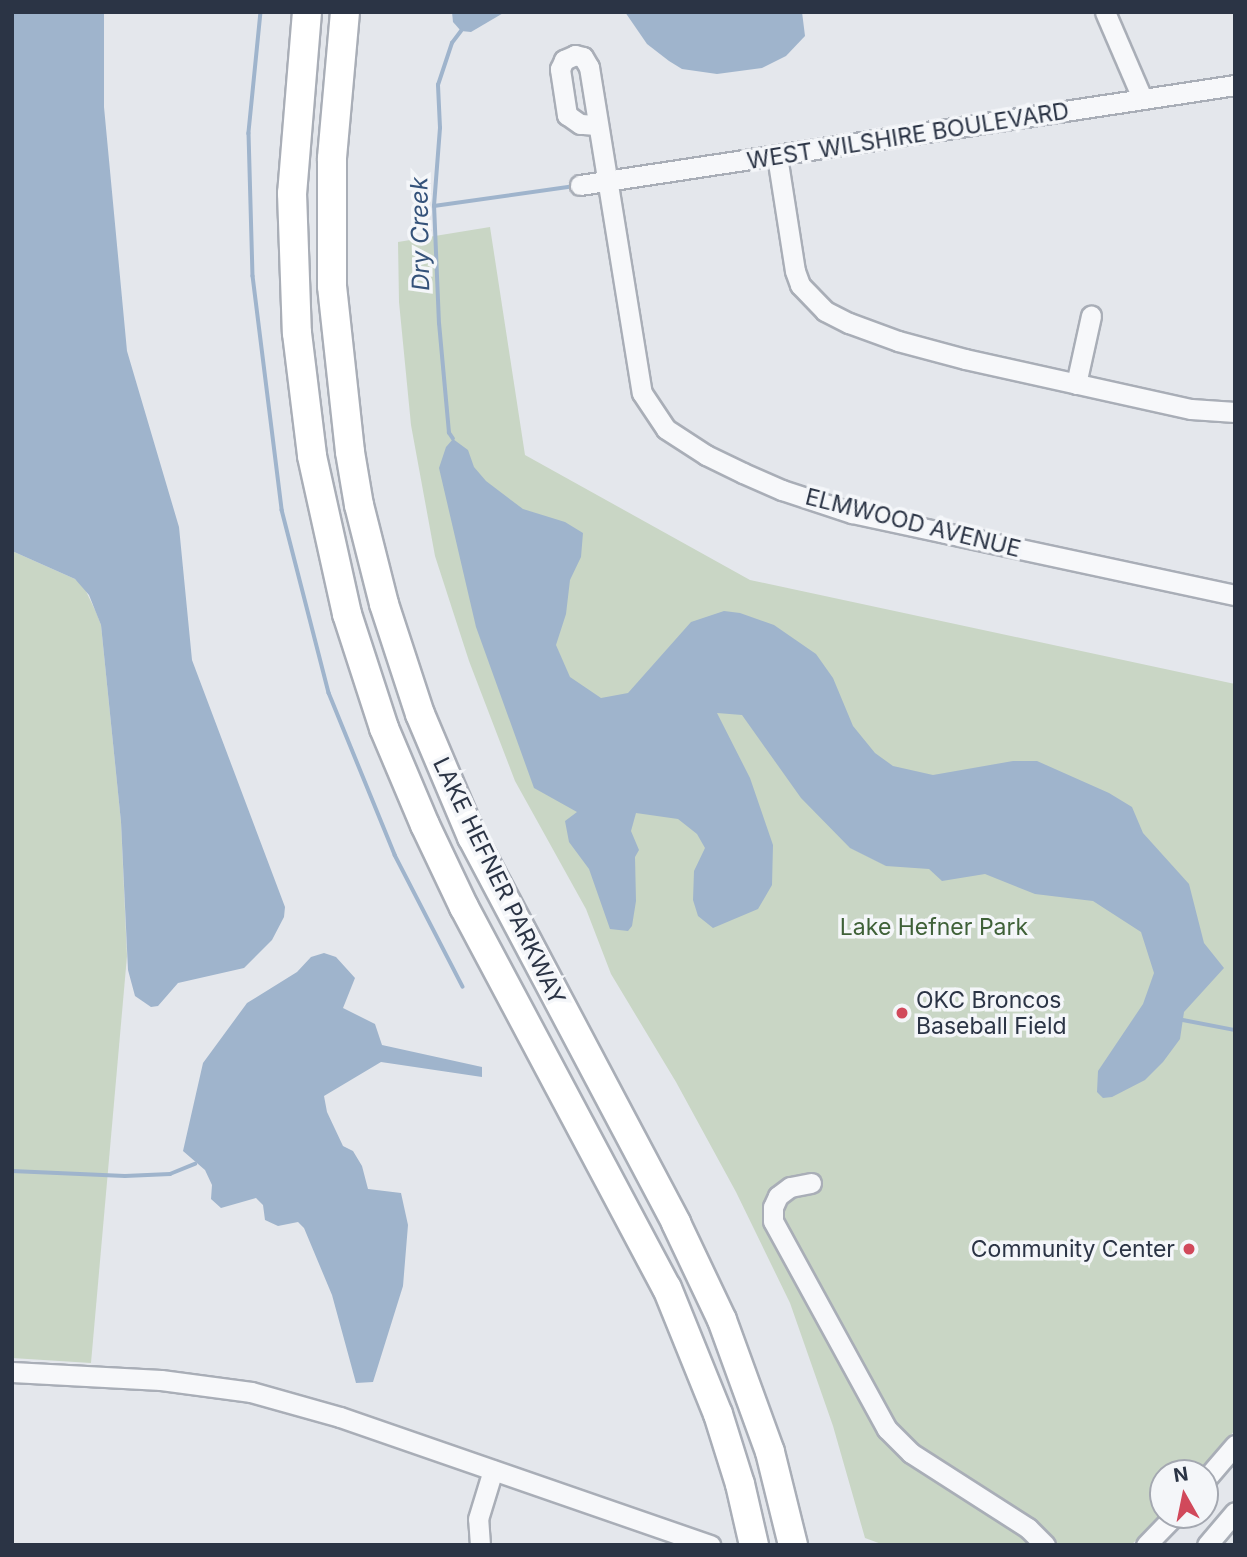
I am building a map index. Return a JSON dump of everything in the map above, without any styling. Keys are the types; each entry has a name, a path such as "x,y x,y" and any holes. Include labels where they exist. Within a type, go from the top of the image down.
{"highway":[{"name":"LAKE HEFNER PARKWAY","path":"307,12 292,193 297,333 312,456 347,614 384,727 425,825 673,1301 718,1414 740,1484 754,1545"},
{"name":"LAKE HEFNER PARKWAY","path":"345,12 332,159 332,286 350,452 362,518 384,604 420,714 472,837 676,1223 722,1320 766,1440 793,1545"}],"street":[{"path":"1105,12 1142,98"},
{"name":"WEST WILSHIRE BOULEVARD","path":"580,186 1235,85"},
{"name":"ELMWOOD AVENUE","path":"596,125 642,393 655,416 685,442 782,490 852,513 1235,595"},
{"path":"776,156 795,271 800,285 825,311 898,341 1191,409 1235,412"},
{"path":"1076,384 1091,316"},
{"path":"811,1183 790,1188 778,1196 773,1207 773,1221 887,1429 911,1453 1028,1528 1045,1545"},
{"path":"12,1372 161,1380 251,1392 321,1411 710,1545"},
{"path":"1219,1463 1235,1444"},
{"path":"480,1545 477,1525 493,1470"},
{"path":"1207,1545 1235,1513"},
{"path":"1146,1545 1161,1529"}],"green space":[{"name":"Lake Hefner Park","path":"490,227 525,455 750,580 1235,684 1235,1430 1211,1459 1149,1459 1149,1528 1131,1545 884,1545 865,1538 833,1426 790,1303 736,1192 676,1082 611,974 586,909 515,781 469,661 435,556 411,425 399,302 398,242"},
{"path":"12,551 75,579 83,585 96,612 101,625 121,822 127,956 91,1363 12,1358"}],"water":[{"path":"12,12 104,12 104,107 127,351 179,527 192,660 285,907 284,917 272,940 244,968 178,983 158,1006 151,1007 135,996 128,970 121,822 101,625 89,595 75,579 12,551"},
{"path":"452,12 505,12 471,32 461,31 453,22"},
{"path":"625,12 802,12 805,36 786,56 762,68 717,74 682,69 669,61 647,44"},
{"path":"453,439 468,450 474,467 486,481 523,509 565,522 583,533 581,557 570,580 566,614 556,645 570,677 601,698 628,693 691,622 724,611 740,613 774,625 816,654 833,678 853,726 875,753 893,766 933,775 1013,761 1037,761 1109,793 1132,807 1143,833 1189,884 1204,943 1224,968 1184,1012 1180,1039 1163,1062 1145,1080 1112,1097 1103,1098 1097,1092 1098,1071 1143,1004 1154,973 1141,932 1093,901 1035,894 985,874 942,881 929,869 886,866 850,848 801,798 742,715 717,713 750,778 773,845 772,885 758,909 713,928 698,916 693,900 694,871 705,848 697,834 678,819 636,813 631,831 639,850 635,857 636,901 632,926 628,931 610,929 589,869 569,842 565,821 577,812 534,788 476,627 439,468 446,447"},
{"path":"324,953 336,957 355,978 343,1008 375,1024 382,1045 482,1067 482,1077 381,1062 324,1096 327,1112 343,1146 353,1151 362,1166 368,1189 401,1193 408,1225 403,1286 373,1382 356,1383 332,1295 304,1228 298,1222 278,1226 265,1220 263,1205 256,1198 221,1208 211,1199 212,1185 205,1170 183,1151 203,1063 247,1003 297,972 311,957"}],"waterway":[{"path":"261,12 249,133 253,276 282,510 329,693 395,855 463,987"},
{"name":"Dry Creek","path":"453,439 449,433 439,324 434,206 440,128 438,85 452,43 461,31"},
{"path":"434,206 575,186"},
{"path":"1183,1020 1235,1030"},
{"path":"12,1171 125,1176 170,1174 195,1164"}],"place":[{"name":"OKC Broncos Baseball Field","path":"902,1013"},
{"name":"Community Center","path":"1189,1249"}]}
